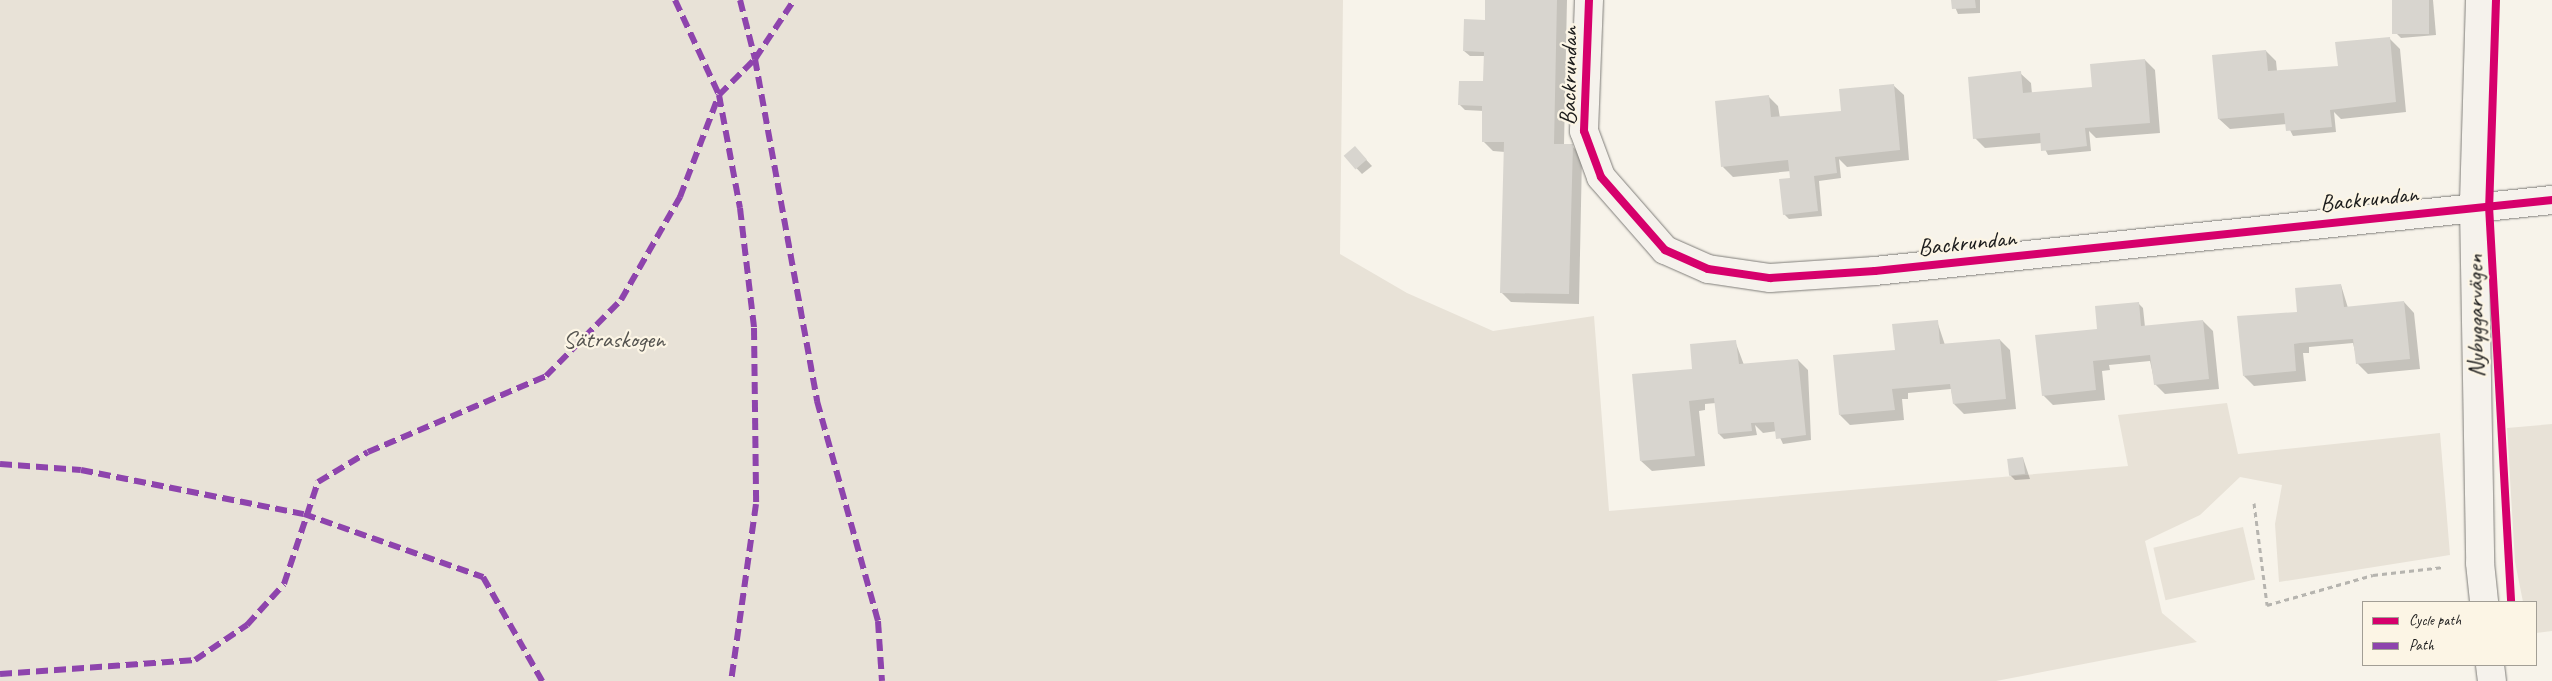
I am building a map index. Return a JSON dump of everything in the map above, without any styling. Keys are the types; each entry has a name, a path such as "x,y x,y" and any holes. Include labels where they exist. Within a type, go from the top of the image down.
{"street":[{"name":"Backrundan","path":"1590,0 1584,131 1601,177 1665,250 1708,269 1770,278 1875,271 2552,200"},
{"name":"Nybyggarvägen","path":"2480,0 2474,207 2480,563 2484,601"},
{"path":"2490,666 2492,681"}],"path":[{"path":"2254,503 2267,605 2373,576 2480,563"}],"green space":[{"name":"Sätraskogen","path":"0,0 1343,0 1340,254 1407,293 1493,331 1594,316 1609,511 2128,466 2118,415 2227,403 2238,454 2440,433 2450,555 2279,582 2275,524 2282,485 2240,477 2200,515 2145,541 2162,613 2197,642 1996,681 0,681"},
{"path":"2552,424 2552,631 2537,633 2537,601 2523,601 2515,562 2507,428"},
{"path":"2243,527 2255,580 2166,600 2153,548"}],"building":[{"path":"1485,0 1557,0 1554,144 1573,144 1569,294 1500,293 1504,142 1482,142 1482,106 1458,105 1459,81 1483,81 1484,52 1463,51 1464,19 1485,20"},
{"path":"1951,0 1975,0 1976,8 1952,9"},
{"path":"2392,0 2429,0 2429,34 2392,34"},
{"path":"2390,37 2396,102 2330,110 2332,127 2286,131 2284,113 2218,119 2212,55 2266,50 2268,71 2338,66 2335,42"},
{"path":"2145,59 2150,123 2085,128 2087,146 2041,151 2040,133 1973,139 1968,77 2021,71 2023,93 2092,87 2090,64"},
{"path":"1894,84 1900,150 1835,157 1837,173 1814,176 1818,211 1783,215 1779,179 1790,178 1788,160 1721,167 1715,101 1769,95 1771,117 1841,111 1839,89"},
{"path":"1355,146 1367,160 1355,169 1344,156"},
{"path":"2341,284 2344,307 2404,301 2410,359 2356,364 2353,339 2300,343 2294,344 2296,371 2243,376 2237,316 2297,312 2295,288"},
{"path":"2139,302 2141,326 2203,320 2209,379 2154,385 2150,355 2093,361 2096,390 2042,396 2035,335 2097,329 2095,306"},
{"path":"1938,320 1940,344 2000,339 2006,399 1953,404 1950,384 1892,389 1895,410 1839,415 1833,355 1895,350 1892,324"},
{"path":"1736,340 1739,364 1798,359 1806,435 1776,439 1774,422 1751,423 1752,431 1718,434 1714,398 1689,401 1695,456 1640,461 1632,374 1692,369 1690,344"},
{"path":"2023,457 2025,474 2009,476 2007,459"}],"marked path":[{"path":"675,0 719,95 740,208 754,328 756,504 731,681"},
{"path":"740,0 755,59 817,401 878,621 882,681"},
{"path":"0,674 195,660 247,625 284,584 318,482 368,452 546,376 621,300 680,197 719,95 755,59 794,0"},
{"path":"0,464 81,470 304,514 483,577 542,681"}],"cycle path":[{"path":"1589,0 1584,131 1601,177 1665,250 1708,269 1770,278 1875,271 2552,200"},
{"path":"2496,0 2489,206 2511,601"}]}
